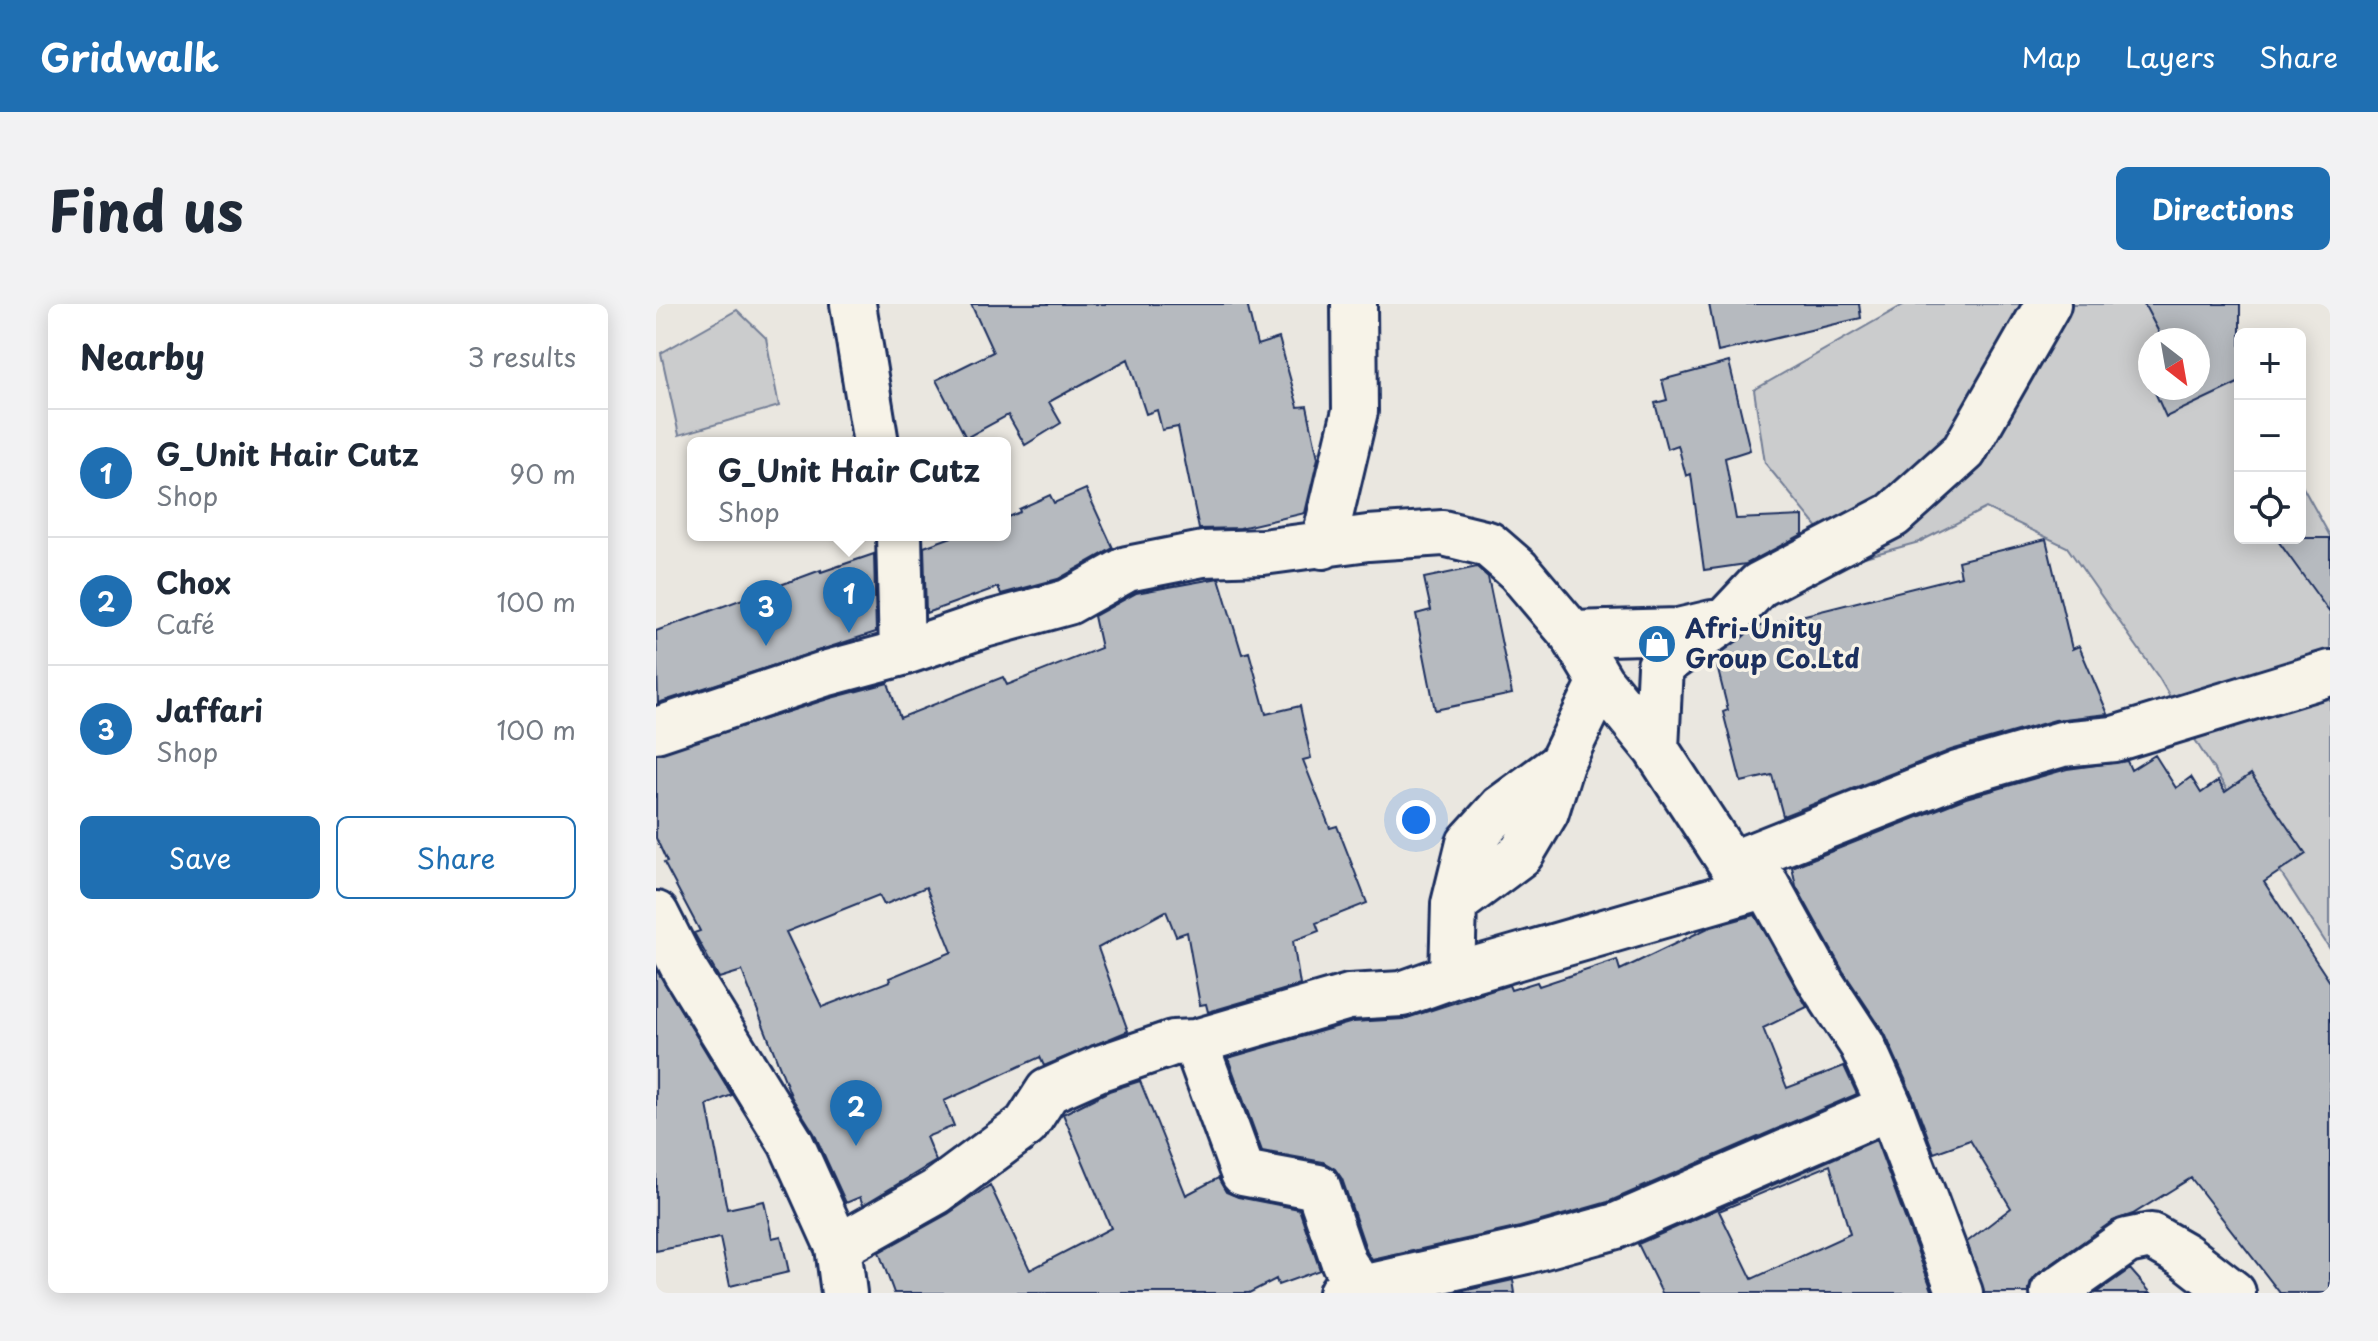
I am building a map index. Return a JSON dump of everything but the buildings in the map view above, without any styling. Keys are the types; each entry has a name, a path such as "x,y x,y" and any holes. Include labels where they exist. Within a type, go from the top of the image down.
{"street":[{"path":"853,304 875,437"},
{"path":"1323,546 1355,411 1354,304"},
{"path":"1656,749 1660,666 1727,619 1759,585 1893,515 1964,451 2048,304"},
{"path":"656,730 810,679 1068,602 1127,569 1203,554 1263,552 1368,538 1443,533 1488,544 1518,570 1572,634 1601,682 1656,749 1749,874 1862,1045 1890,1107 1960,1293"},
{"path":"899,541 902,653"},
{"path":"1572,634 1678,631 1727,619"},
{"path":"838,1247 936,1192 1026,1125 1048,1091 1100,1068 1173,1043 1195,1042 1349,997 1402,994 1749,874 1958,774 2062,744 2114,739 2330,673"},
{"path":"1452,976 1454,904 1521,854 1546,812 1561,764 1601,682"},
{"path":"656,914 685,971 791,1143 838,1247 844,1293"},
{"path":"1195,1042 1243,1173 1318,1187 1350,1290 1526,1251 1616,1226 1890,1107"},
{"path":"2053,1293 2127,1241 2151,1236 2184,1255 2233,1293"}],"shaded area":[{"path":"1905,304 2189,304 2204,328 2138,328 2138,400 2210,400 2210,337 2234,375 2234,544 2306,544 2306,493 2330,536 2330,949 2200,748 2159,678 2067,547 1986,508 1919,542 1846,562 1765,463 1754,390"},
{"path":"737,310 766,338 779,406 679,435 661,353"}],"place":[{"name":"G_Unit Hair Cutz","path":"849,633"},
{"name":"Afri-Unity Group Co.Ltd","path":"1657,644"},
{"name":"Jaffari","path":"766,646"},
{"name":"Chox","path":"856,1146"}]}
